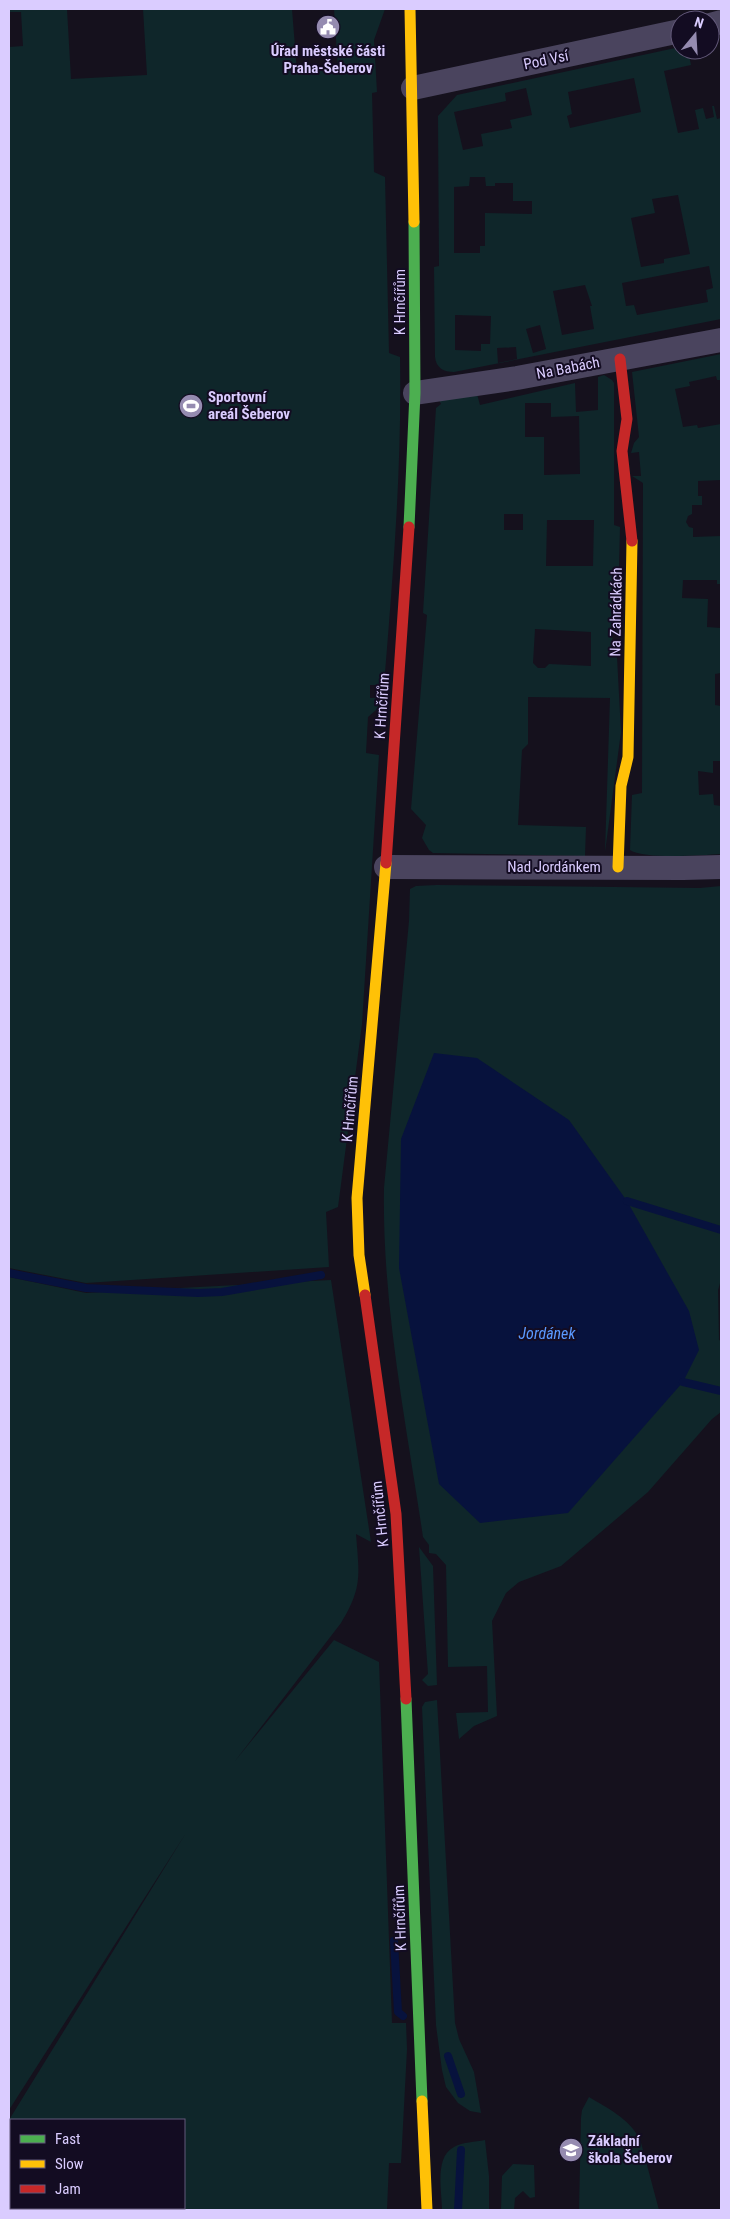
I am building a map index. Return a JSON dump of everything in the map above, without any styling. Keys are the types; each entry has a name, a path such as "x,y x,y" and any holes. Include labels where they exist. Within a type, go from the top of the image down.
{"street":[{"name":"K Hrnčířům","path":"410,9 413,88 415,393 410,519 386,866 357,1198 357,1224 359,1255 396,1514 402,1579 427,2210"},
{"name":"Pod Vsí","path":"413,88 670,33"},
{"name":"Na Babách","path":"415,393 517,378 721,340"},
{"name":"Na Zahrádkách","path":"618,867 621,786 628,757 632,536 622,451 627,419 620,359"},
{"name":"Nad Jordánkem","path":"386,866 721,867"}],"green space":[{"name":"Sportovní areál Šeberov","path":"9,9 67,9 71,79 147,75 143,9 292,9 297,72 338,69 334,9 385,9 374,40 377,92 372,93 374,172 385,177 389,353 400,357 400,439 394,562 384,685 370,685 370,698 383,698 376,710 368,717 366,753 379,755 362,1024 338,1207 326,1212 329,1267 86,1283 9,1268 9,47 23,46 21,12 9,12"},
{"path":"670,49 670,60 690,60 691,65 664,71 678,133 699,129 695,110 703,108 706,119 714,117 712,106 714,106 717,119 721,118 721,319 454,372 441,369 435,357 434,267 439,266 438,116 457,95","holes":["634,78 641,112 570,128 567,116 572,114 568,92","526,88 532,115 510,120 512,128 481,134 483,146 463,150 454,112 506,101 505,93","470,177 485,177 486,186 495,186 495,183 513,183 513,201 532,201 532,214 485,213 485,246 480,246 480,253 454,253 454,187 469,186","678,195 690,254 664,259 664,263 641,267 631,218 655,213 652,199","709,266 713,288 706,290 708,302 637,315 634,305 626,306 622,283","585,285 592,306 590,306 594,329 562,335 553,291","455,315 491,316 490,344 481,344 481,351 455,350","540,325 546,349 533,353 526,329","516,347 517,359 498,363 497,348"]},
{"path":"721,354 721,380 717,380 716,376 689,382 690,386 675,389 683,427 697,425 698,428 721,424 721,480 698,481 698,496 702,496 702,505 692,505 692,514 688,516 686,522 689,527 693,528 693,537 721,536 721,584 717,584 717,580 683,580 682,598 708,599 707,627 721,628 721,673 715,674 715,705 721,706 721,761 713,761 713,773 698,771 699,795 713,794 714,805 721,806 721,854 648,855 630,850 632,795 642,793 643,483 632,476 641,476 639,452 631,453 634,443 639,437 632,372"},
{"path":"604,375 614,383 614,525 620,527 618,609 613,617 612,653 617,657 621,732 605,852 610,698 528,697 528,744 522,750 518,825 586,827 585,856 433,853 422,838 426,825 411,809 427,615 423,613 436,408 441,404 439,400 477,394 480,405 575,383 576,412 598,410 598,377","holes":["525,403 551,403 551,417 579,416 580,474 544,475 544,437 525,437","504,514 523,514 523,530 504,530","547,520 594,520 593,566 546,566","535,629 591,632 591,666 549,664 545,668 538,668 533,663"]},
{"path":"416,886 700,888 721,886 721,1280 718,1290 719,1340 721,1341 721,1412 712,1419 648,1492 561,1566 519,1582 506,1593 492,1621 497,1716 474,1726 459,1739 456,1713 488,1712 487,1666 448,1667 446,1565 436,1554 429,1553 429,1545 423,1537 396,1363 384,1232 384,1188 409,921 410,889"},
{"path":"9,1277 86,1293 331,1280 371,1542 356,1534 358,1580 353,1600 341,1623 235,1761 334,1640 379,1662 392,2023 406,2023 407,2049 401,2163 389,2163 387,2210 9,2210 9,2120 186,1833 9,2110"},
{"path":"419,1547 433,1566 437,1685 428,1686 422,1680 428,1674"},
{"path":"437,1700 455,2023 459,2039 474,2072 481,2113 470,2111 458,2103 446,2087 436,2025 422,1707 425,1702"},
{"path":"589,2097 624,2120 640,2139 659,2210 579,2210 581,2118 582,2110"},
{"path":"485,2140 489,2176 489,2210 442,2210 440,2176 441,2167 448,2152 461,2144"},
{"path":"513,2164 534,2165 535,2197 530,2198 523,2191 515,2198 514,2210 501,2210 502,2176"}],"water":[{"name":"Jordánek","path":"434,1053 477,1058 569,1120 627,1201 689,1311 699,1350 683,1382 568,1513 480,1523 439,1484 399,1268 401,1139"}],"waterway":[{"path":"627,1201 721,1230"},
{"path":"9,1273 86,1288 198,1293 222,1292 321,1275"},
{"path":"683,1382 721,1391"},
{"path":"394,1941 398,2012 403,2016"},
{"path":"448,2056 461,2094"},
{"path":"458,2210 461,2150"}],"traffic: fast":[{"path":"409,527 415,393 414,222"},
{"path":"406,1699 422,2101"}],"traffic: slow":[{"path":"410,9 414,222"},
{"path":"618,867 621,786 628,757 632,541"},
{"path":"365,1295 359,1255 357,1198 386,863"},
{"path":"422,2101 427,2210"}],"traffic: jam":[{"path":"620,359 627,419 622,451 632,541"},
{"path":"386,863 409,527"},
{"path":"365,1295 396,1514 406,1699"}],"place":[{"name":"Úřad městské části Praha-Šeberov","path":"328,27"},
{"name":"Sportovní areál Šeberov","path":"191,406"},
{"name":"Základní škola Šeberov","path":"571,2150"}]}
